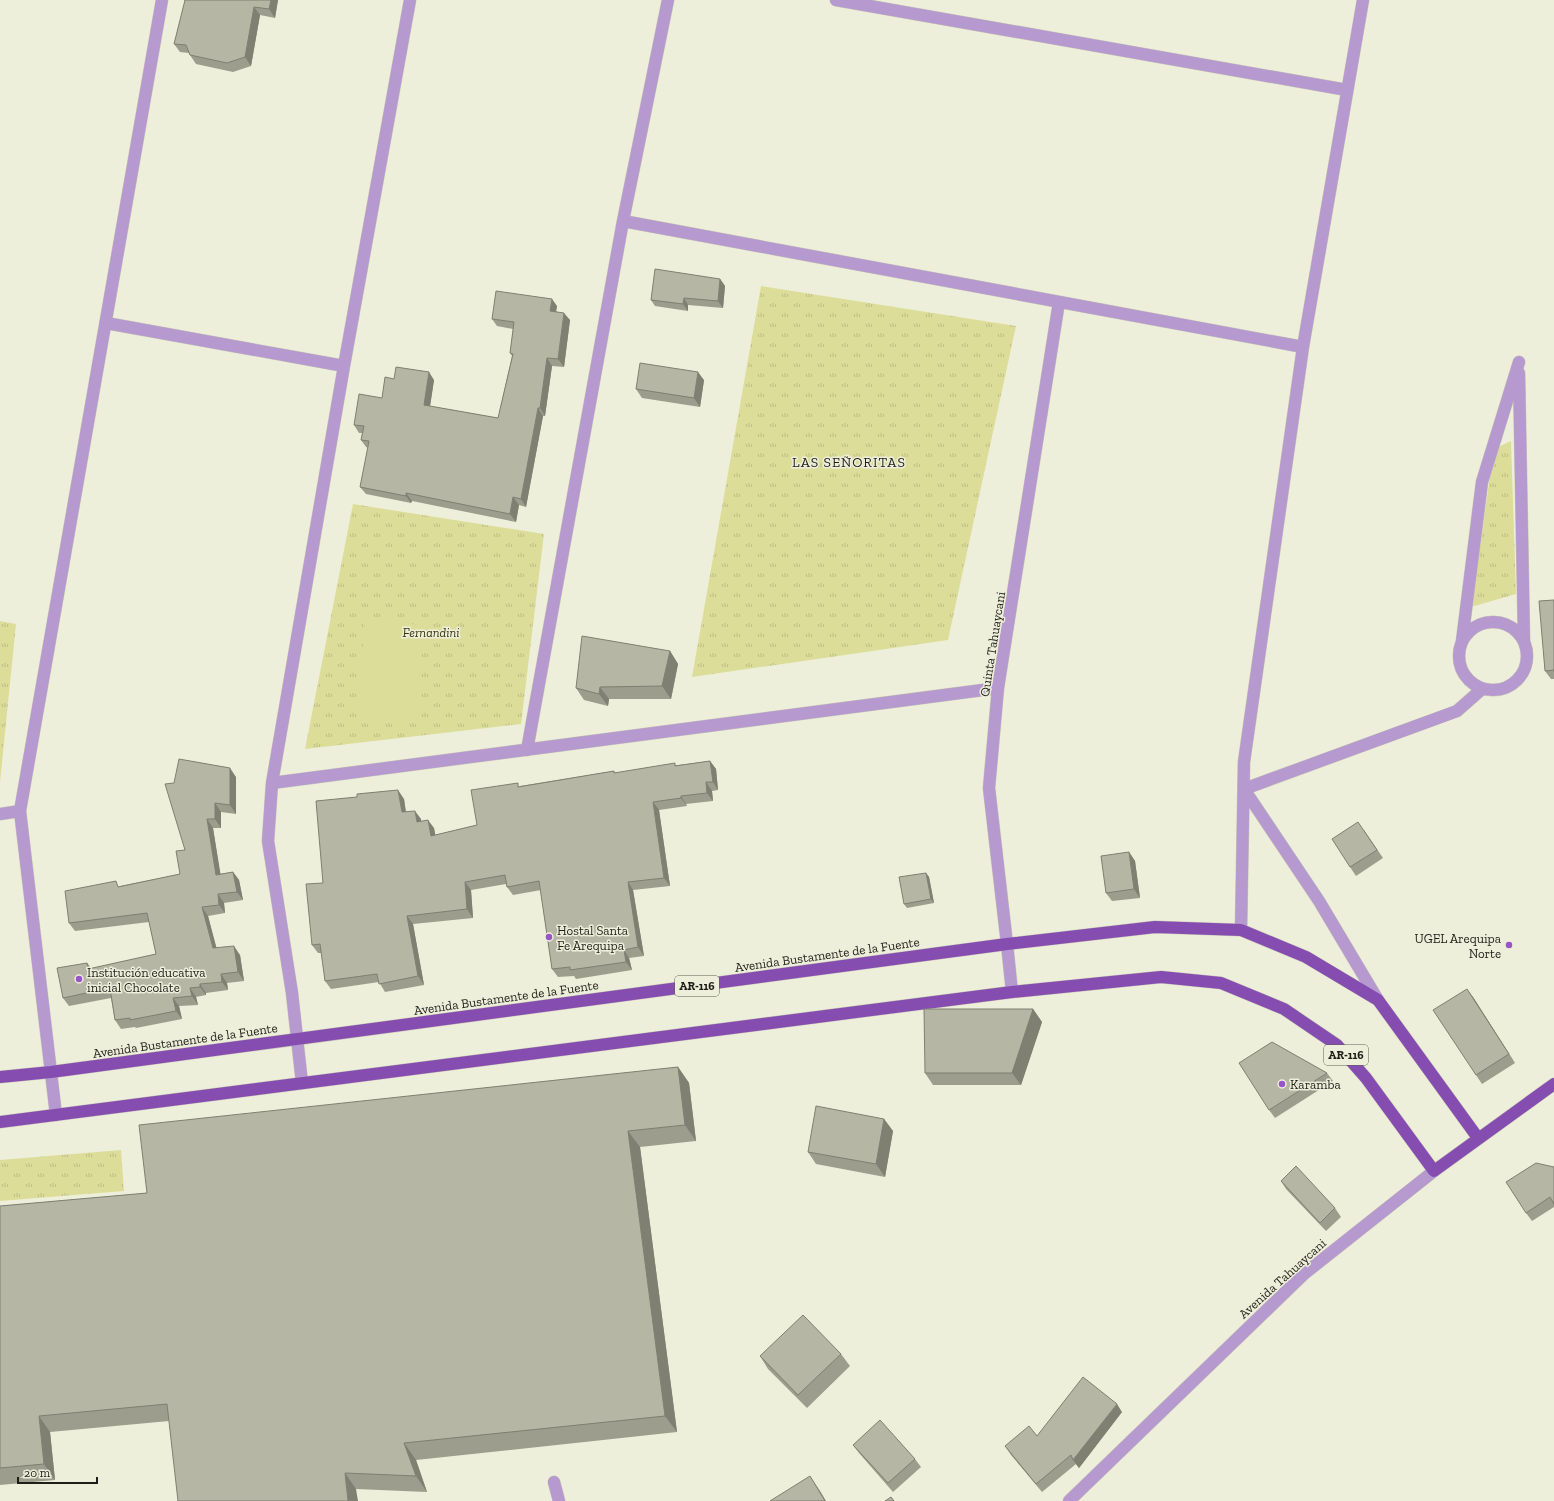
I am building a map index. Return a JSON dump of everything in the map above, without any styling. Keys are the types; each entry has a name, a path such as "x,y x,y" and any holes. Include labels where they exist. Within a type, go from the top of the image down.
{"main road":[{"name":"Avenida Bustamente de la Fuente","path":"0,1077 51,1072 297,1040 1007,944 1155,927 1241,930 1306,957 1378,1000 1478,1138"},
{"name":"AR-116","path":"0,1122 1012,992 1161,977 1221,983 1284,1009 1337,1045 1366,1078 1434,1171"},
{"name":"Avenida Tahuaycani","path":"1434,1171 1554,1084"}],"street":[{"path":"56,1115 20,811 162,0"},
{"path":"302,1083 292,993 268,841 272,783 344,366 410,0"},
{"path":"526,750 623,221 668,0"},
{"path":"836,0 1347,90"},
{"path":"1241,930 1244,762 1303,347 1363,0"},
{"path":"623,221 1303,347"},
{"name":"Quinta Tahuaycani","path":"1012,992 989,788 998,688 1059,302"},
{"path":"106,323 344,366"},
{"path":"1519,362 1524,641 1527,652 1527,662 1523,674 1515,682 1505,688 1494,690 1482,689 1472,683 1464,674 1460,664 1459,652 1462,641 1482,482 1519,362"},
{"path":"1462,641 1468,632 1487,622 1509,626 1518,632 1524,641"},
{"path":"272,783 998,688"},
{"path":"1244,788 1457,711 1482,689"},
{"path":"1244,788 1319,901 1378,1000"},
{"path":"0,814 20,811"},
{"name":"Avenida Tahuaycani","path":"1069,1501 1304,1274 1434,1171"},
{"path":"554,1482 559,1501"}],"green space":[{"path":"761,286 1016,326 948,640 692,677"},
{"path":"1511,441 1516,594 1471,607 1494,449"},
{"name":"Fernandini","path":"353,504 544,534 521,724 305,749"},
{"path":"365,620 424,625 416,721 357,716"},
{"path":"0,621 16,624 0,782"},
{"path":"121,1150 124,1191 0,1201 0,1160"}],"building":[{"path":"185,0 271,0 269,9 254,7 245,57 227,63 190,55 186,45 174,44"},
{"path":"655,269 720,279 718,301 684,298 683,304 651,300"},
{"path":"496,291 552,299 550,311 564,313 558,359 547,358 540,408 538,408 521,499 513,497 510,514 406,493 406,496 360,487 369,441 361,440 364,426 354,425 359,394 382,398 385,377 394,379 396,367 429,372 424,405 498,418 513,354 510,353 514,322 492,319"},
{"path":"640,363 698,372 694,398 636,389"},
{"path":"1554,600 1554,670 1545,671 1539,601"},
{"path":"582,636 670,651 662,686 600,687 599,694 576,688"},
{"path":"179,759 230,768 230,805 215,803 215,819 207,819 216,875 233,872 237,892 218,894 219,905 202,907 213,948 234,946 238,972 221,974 222,982 200,984 200,987 190,988 192,996 173,998 176,1011 130,1020 130,1018 115,1020 110,988 63,998 57,968 87,963 88,969 156,954 147,913 69,923 65,891 116,881 118,887 180,874 176,851 185,850 165,784 174,783"},
{"path":"710,761 713,782 706,782 707,793 681,796 681,798 653,802 664,878 628,882 638,947 624,950 626,962 570,970 570,967 552,969 539,881 507,887 505,875 465,882 467,909 407,916 418,976 379,984 377,974 325,981 320,944 312,945 306,884 323,883 316,801 357,797 357,794 398,790 402,812 415,811 417,822 428,820 431,836 477,825 471,790 518,783 518,787 614,771 614,773 675,763 675,766"},
{"path":"1358,822 1377,850 1350,867 1332,839"},
{"path":"1129,852 1134,889 1106,893 1101,856"},
{"path":"926,873 931,899 904,904 899,877"},
{"path":"1467,989 1509,1054 1476,1075 1433,1010"},
{"path":"924,1009 1033,1009 1012,1073 925,1073"},
{"path":"1272,1042 1327,1073 1269,1110 1239,1063"},
{"path":"678,1067 685,1125 628,1131 665,1416 404,1443 416,1476 345,1473 348,1501 178,1501 167,1404 39,1416 44,1464 0,1468 0,1206 147,1193 139,1125"},
{"path":"816,1106 884,1119 876,1164 808,1152"},
{"path":"1536,1163 1554,1167 1554,1204 1550,1197 1526,1213 1506,1182"},
{"path":"1296,1166 1335,1208 1320,1223 1281,1181"},
{"path":"803,1315 841,1354 798,1395 760,1356"},
{"path":"1083,1377 1117,1404 1073,1460 1071,1455 1036,1484 1005,1446 1029,1426 1037,1436"},
{"path":"880,1420 915,1459 888,1483 853,1445"},
{"path":"810,1476 825,1501 770,1501"},
{"path":"891,1497 894,1501 885,1501"}],"place":[{"name":"Hostal Santa Fe Arequipa","path":"549,937"},
{"name":"UGEL Arequipa Norte","path":"1509,945"},
{"name":"Institución educativa inicial Chocolate","path":"79,979"},
{"name":"Karamba","path":"1282,1084"}],"district":[{"name":"LAS SEÑORITAS","path":"849,462"}]}
